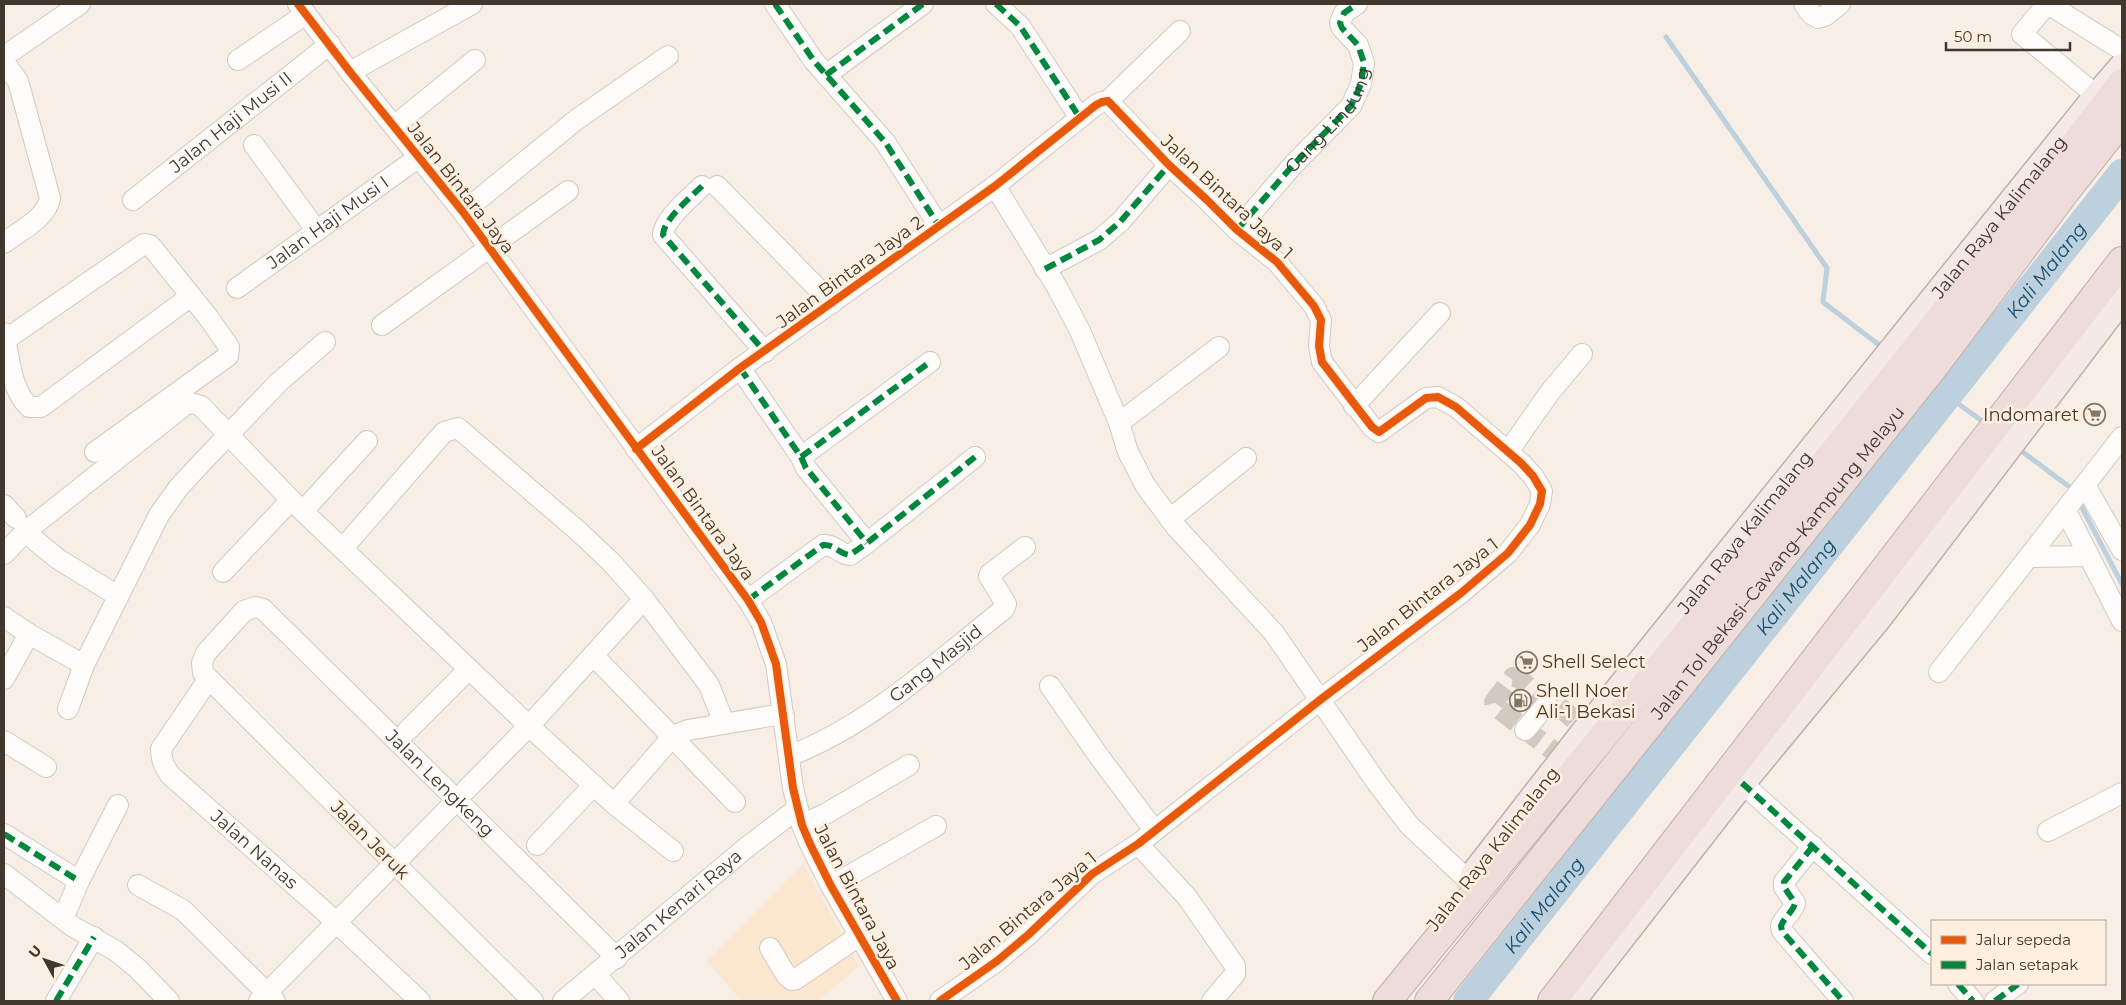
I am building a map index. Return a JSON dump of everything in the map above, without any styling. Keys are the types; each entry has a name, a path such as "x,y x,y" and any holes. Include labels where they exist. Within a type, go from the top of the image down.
{"highway":[{"path":"1387,1001 1780,520 1963,290 2122,83"},
{"name":"Jalan Tol Bekasi–Cawang–Kampung Melayu","path":"1429,1001 1930,372 2066,191 2122,120"},
{"path":"1552,1001 2122,261"}],"main road":[{"name":"Jalan Raya Kalimalang","path":"1372,1001 1469,881 1598,714 2122,67"},
{"path":"1572,1001 1742,783 1880,616 2122,298"}],"street":[{"path":"4,243 35,220 48,206 50,198 18,81 8,57 80,4"},
{"path":"350,72 472,4"},
{"path":"774,4 797,39 826,76 885,142 939,226"},
{"path":"826,76 924,4"},
{"path":"996,4 1020,26 1080,118 1096,105 1108,101 1180,31"},
{"name":"Gang Lindung","path":"1236,230 1294,165 1352,106 1361,84 1364,63 1358,45 1342,28 1340,23 1344,14 1357,4"},
{"path":"1804,4 1811,14 1818,18 1825,16 1840,4"},
{"path":"2097,96 2022,34 2048,4 2122,50"},
{"path":"238,60 302,9"},
{"name":"Jalan Bintara Jaya","path":"302,9 350,72 463,212 748,600 761,622 774,656 800,817 810,844 831,886 896,1001"},
{"name":"Jalan Haji Musi II","path":"133,200 330,44"},
{"path":"463,212 576,120 668,56"},
{"path":"394,126 475,60"},
{"name":"Jalan Bintara Jaya 1","path":"940,1001 997,961 1028,935 1092,874 1138,844 1320,700 1461,593 1508,554 1524,532 1540,504 1542,491 1533,476 1456,407 1438,397 1426,398 1380,432 1372,427 1322,362 1319,346 1321,320 1314,306 1276,262 1236,230 1169,165 1108,101"},
{"name":"Jalan Bintara Jaya 2","path":"636,449 740,368 765,352 994,186 1080,118"},
{"path":"254,145 317,231"},
{"name":"Jalan Haji Musi I","path":"237,288 419,157"},
{"path":"1045,268 1099,240 1120,222 1169,165"},
{"path":"765,352 663,235 663,230 670,219 710,186 832,303"},
{"path":"994,186 1021,226 1057,287 1080,331 1119,423 1128,452 1145,485 1170,519 1274,632 1377,783 1410,825 1469,881"},
{"path":"382,326 568,191"},
{"path":"95,452 228,356 229,347 191,296 150,245 144,244 5,337 14,383 22,400 29,407 41,407 191,296"},
{"path":"1354,406 1440,313"},
{"path":"68,708 84,665 159,515 179,487 279,382 325,342"},
{"path":"1119,423 1219,347"},
{"path":"1508,452 1550,392 1582,354"},
{"path":"801,457 930,362"},
{"path":"740,368 801,457 806,468 867,543"},
{"path":"4,554 15,518 185,405 191,403 201,406 297,505 529,726 614,804 673,851"},
{"path":"343,548 444,432 458,428 577,530 610,561 644,599 709,685 724,723"},
{"path":"1940,672 2122,437"},
{"path":"224,572 367,441"},
{"path":"2085,485 2122,456"},
{"path":"748,600 823,545 832,546 850,555 975,457"},
{"path":"1170,519 1246,458"},
{"path":"2085,485 2122,550"},
{"path":"2066,511 2122,621"},
{"path":"15,518 58,559 118,596"},
{"name":"Gang Masjid","path":"789,756 814,746 879,707 1004,609 1006,604 989,576 1025,546"},
{"path":"2030,557 2089,556"},
{"path":"138,885 183,910 267,999 336,923 529,726 644,599"},
{"name":"Jalan Lengkeng","path":"208,680 201,669 206,653 244,612 250,608 263,609 462,795 617,958"},
{"path":"4,617 29,634 84,665"},
{"path":"4,679 29,634"},
{"path":"593,655 735,802"},
{"path":"407,731 469,669"},
{"name":"Jalan Jeruk","path":"208,680 533,1001"},
{"name":"Jalan Nanas","path":"208,680 161,749 163,765 170,775 324,911 420,1001"},
{"path":"1050,686 1154,830"},
{"path":"1525,730 1547,704"},
{"path":"614,804 673,736 688,730 724,723 770,716 784,716"},
{"path":"4,740 46,767"},
{"name":"Jalan Kenari Raya","path":"563,1001 617,958 747,847 800,817 827,813 909,765"},
{"path":"1742,783 1931,953"},
{"path":"537,844 594,785"},
{"path":"2048,831 2122,792"},
{"path":"64,919 79,881 118,805"},
{"path":"831,886 936,826"},
{"path":"4,834 79,881"},
{"path":"1138,844 1187,897 1235,966 1235,974 1212,1001"},
{"path":"1813,846 1784,882 1784,887 1795,903 1794,909 1784,919 1781,926 1782,931 1843,1001"},
{"path":"4,874 72,926 94,937 136,968 170,1001"},
{"path":"770,948 786,975 792,980 859,936"},
{"path":"56,1001 94,937"},
{"path":"596,975 619,1001"},
{"path":"1959,985 1973,1001"},
{"path":"1995,1001 2017,985"}],"shaded area":[{"path":"803,864 859,966 818,1001 742,1001 707,961"}],"waterway":[{"path":"1666,37 1827,268 1823,302 1883,348"},
{"name":"Kali Malang","path":"1468,1001 2122,174"},
{"path":"1930,383 1986,424"},
{"path":"2016,447 2071,488 2074,493"},
{"path":"2078,500 2122,584"}],"tunnel":[{"path":"1564,759 1495,706 1494,702 1513,677 1519,678 1547,704 1555,703 1586,730"}],"marked path":[{"path":"775,4 814,61 885,142 939,226"},
{"path":"826,75 923,4"},
{"path":"996,4 1020,26 1080,118"},
{"path":"1237,230 1293,165 1351,106 1361,84 1364,63 1358,45 1342,28 1340,23 1344,13 1357,4"},
{"path":"1045,269 1099,240 1120,222 1169,165"},
{"path":"702,186 672,216 664,229 663,235 765,352"},
{"path":"801,457 930,362"},
{"path":"740,368 801,457 806,468 867,543"},
{"path":"748,600 823,545 850,555 975,457"},
{"path":"1742,783 1931,953"},
{"path":"4,834 79,881"},
{"path":"1813,846 1784,882 1784,887 1795,903 1781,926 1782,931 1843,1001"},
{"path":"56,1001 94,937"},
{"path":"1959,985 1973,1001"},
{"path":"1995,1001 2017,985"}],"cycle path":[{"path":"298,4 350,72 463,212 748,600 761,622 776,664 793,788 802,825 831,886 897,1001"},
{"path":"636,449 740,368 995,186 1096,105 1108,101 1169,165 1237,230 1277,262 1314,306 1321,320 1319,346 1322,362 1372,427 1379,432 1426,398 1438,397 1456,407 1521,463 1533,476 1542,491 1540,504 1530,525 1508,553 1461,593 1320,700 1138,844 1092,874 1028,935 997,961 940,1001"}],"place":[{"name":"Indomaret","path":"2095,415"},
{"name":"Shell Select","path":"1526,662"},
{"name":"Shell Noer Ali-1 Bekasi","path":"1520,701"}]}
